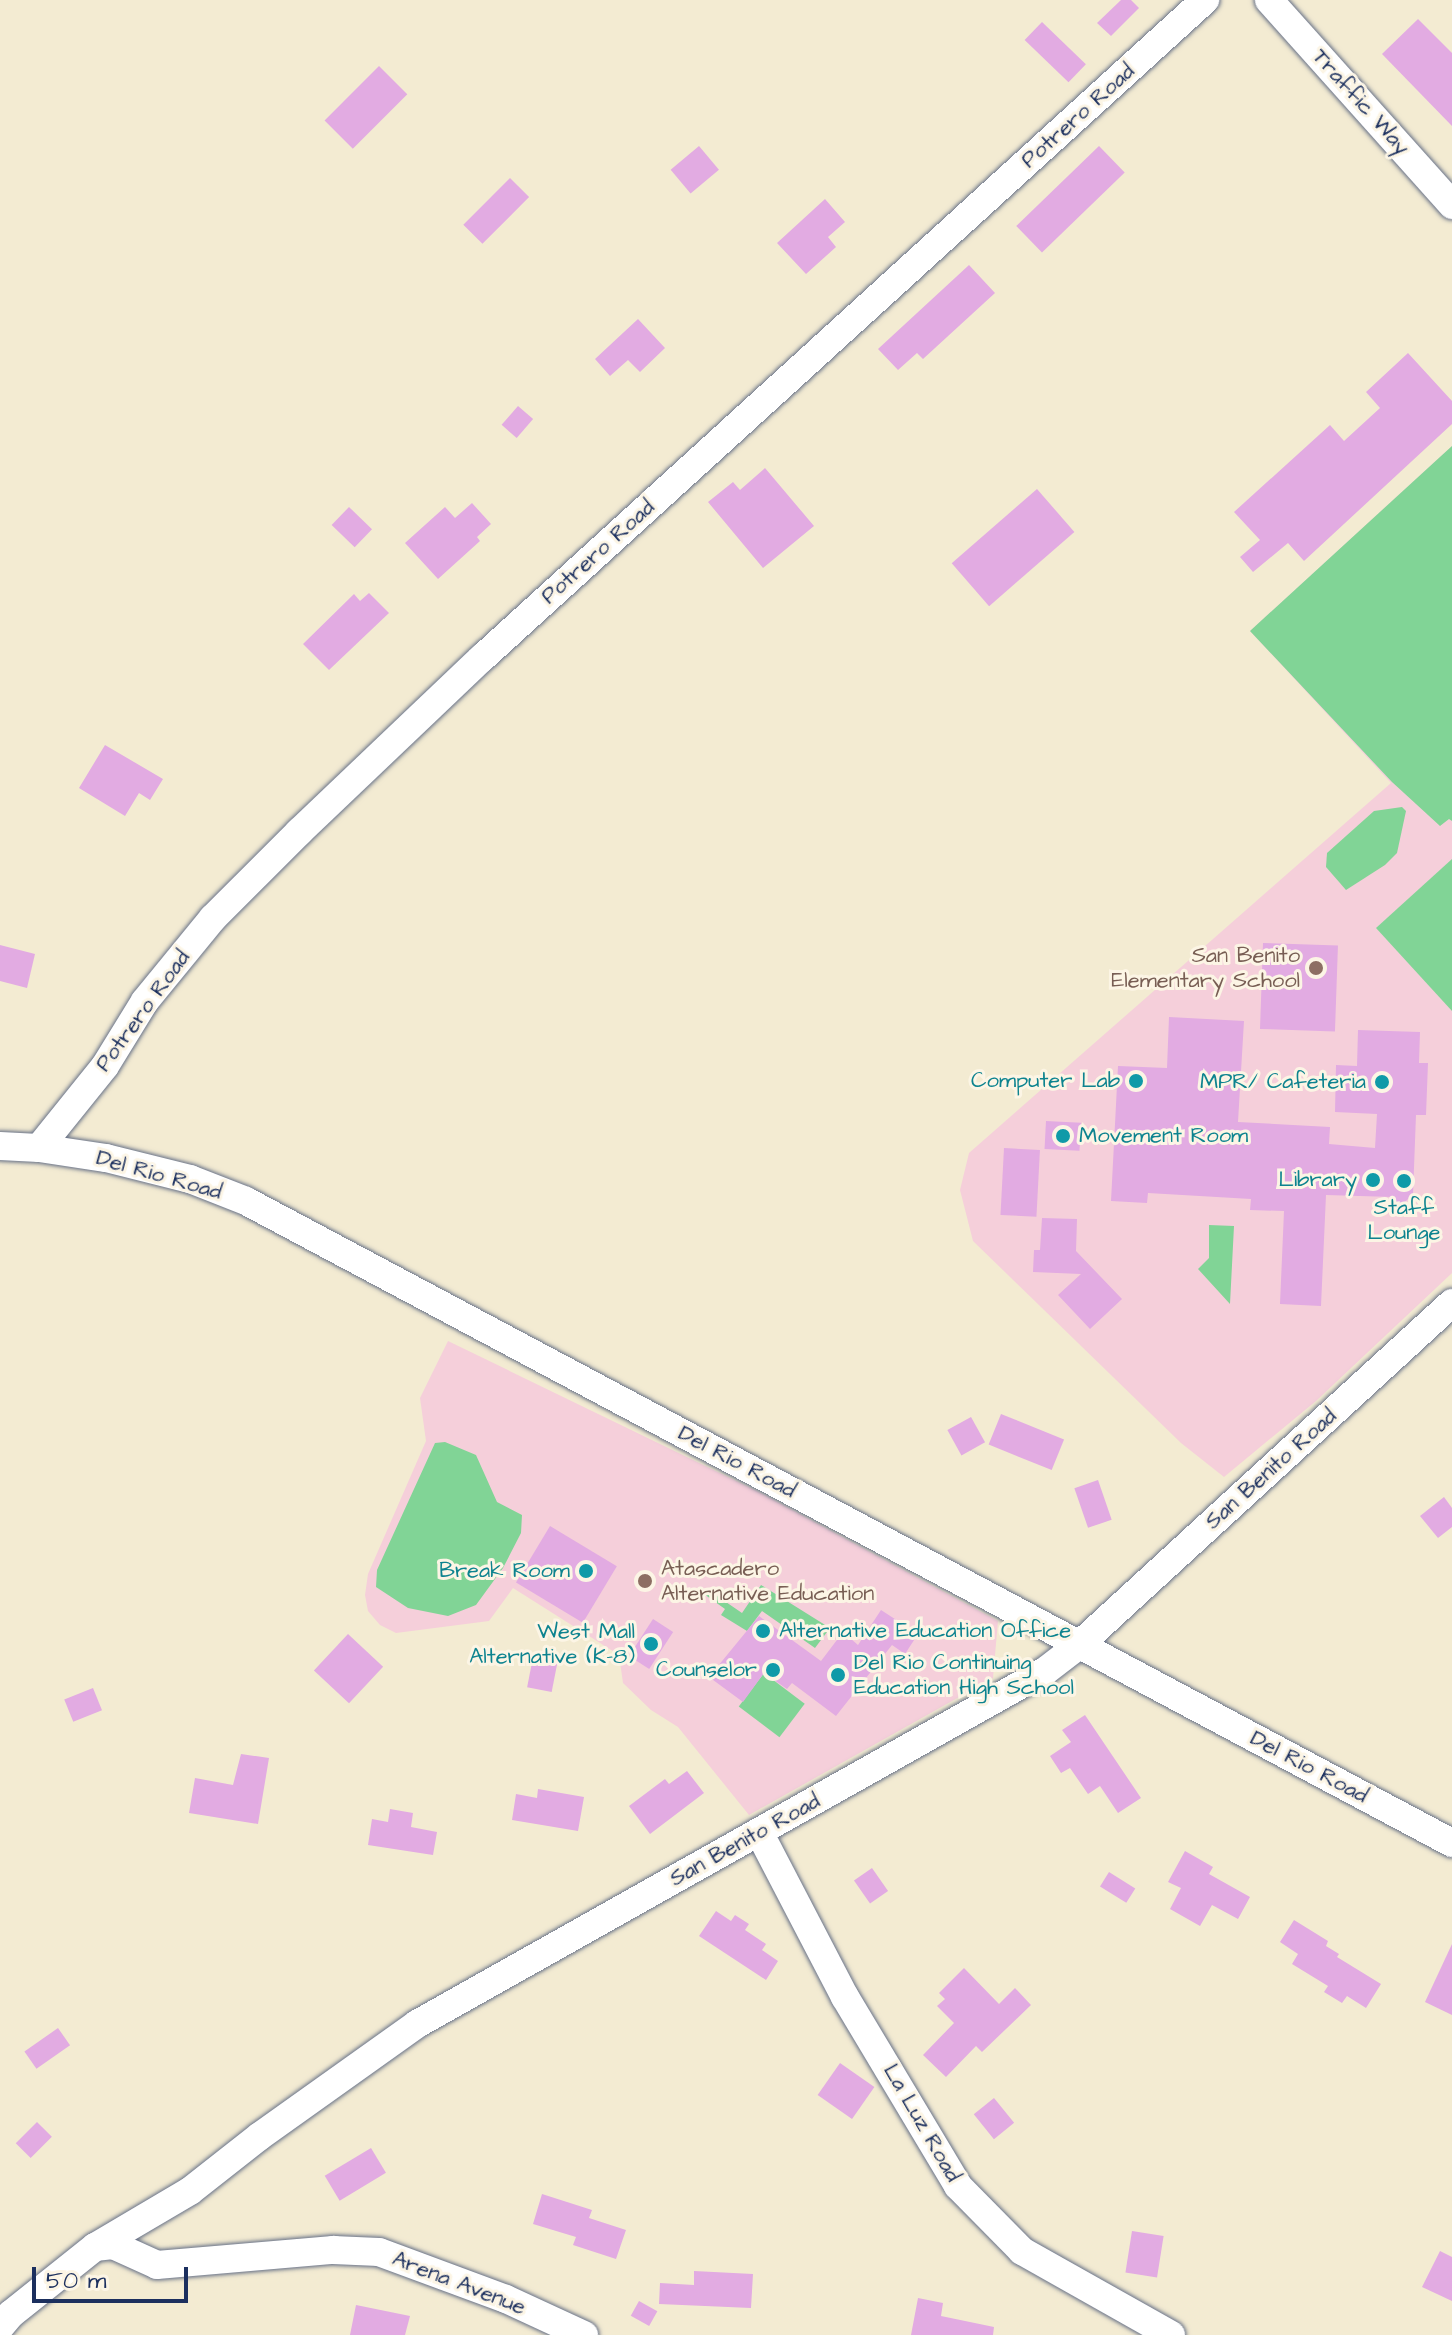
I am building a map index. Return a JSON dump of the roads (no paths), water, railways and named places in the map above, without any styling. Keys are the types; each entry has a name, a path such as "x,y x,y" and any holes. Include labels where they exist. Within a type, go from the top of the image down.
{"street":[{"name":"Potrero Road","path":"39,1148 105,1066 145,1001 213,918 299,832 482,658 1205,0"},
{"name":"Traffic Way","path":"1269,0 1452,205"},
{"name":"Del Rio Road","path":"0,1146 39,1148 154,1169 246,1201 1452,1843"},
{"name":"San Benito Road","path":"0,2327 11,2314 95,2247 190,2191 260,2136 417,2024 1045,1671 1079,1645 1452,1303"},
{"name":"La Luz Road","path":"759,1832 845,1997 958,2186 1022,2251 1171,2335"},
{"name":"Arena Avenue","path":"95,2247 113,2245 157,2265 333,2250 379,2252 506,2299 584,2335"}],"place":[{"name":"San Benito Elementary School","path":"1316,968"},
{"name":"Computer Lab","path":"1136,1081"},
{"name":"MPR/ Cafeteria","path":"1382,1082"},
{"name":"Movement Room","path":"1063,1136"},
{"name":"Library","path":"1373,1180"},
{"name":"Staff Lounge","path":"1404,1181"},
{"name":"Break Room","path":"586,1571"},
{"name":"Atascadero Alternative Education","path":"645,1581"},
{"name":"Alternative Education Office","path":"763,1631"},
{"name":"West Mall Alternative (K-8)","path":"651,1644"},
{"name":"Counselor","path":"773,1670"},
{"name":"Del Rio Continuing Education High School","path":"838,1675"}]}
